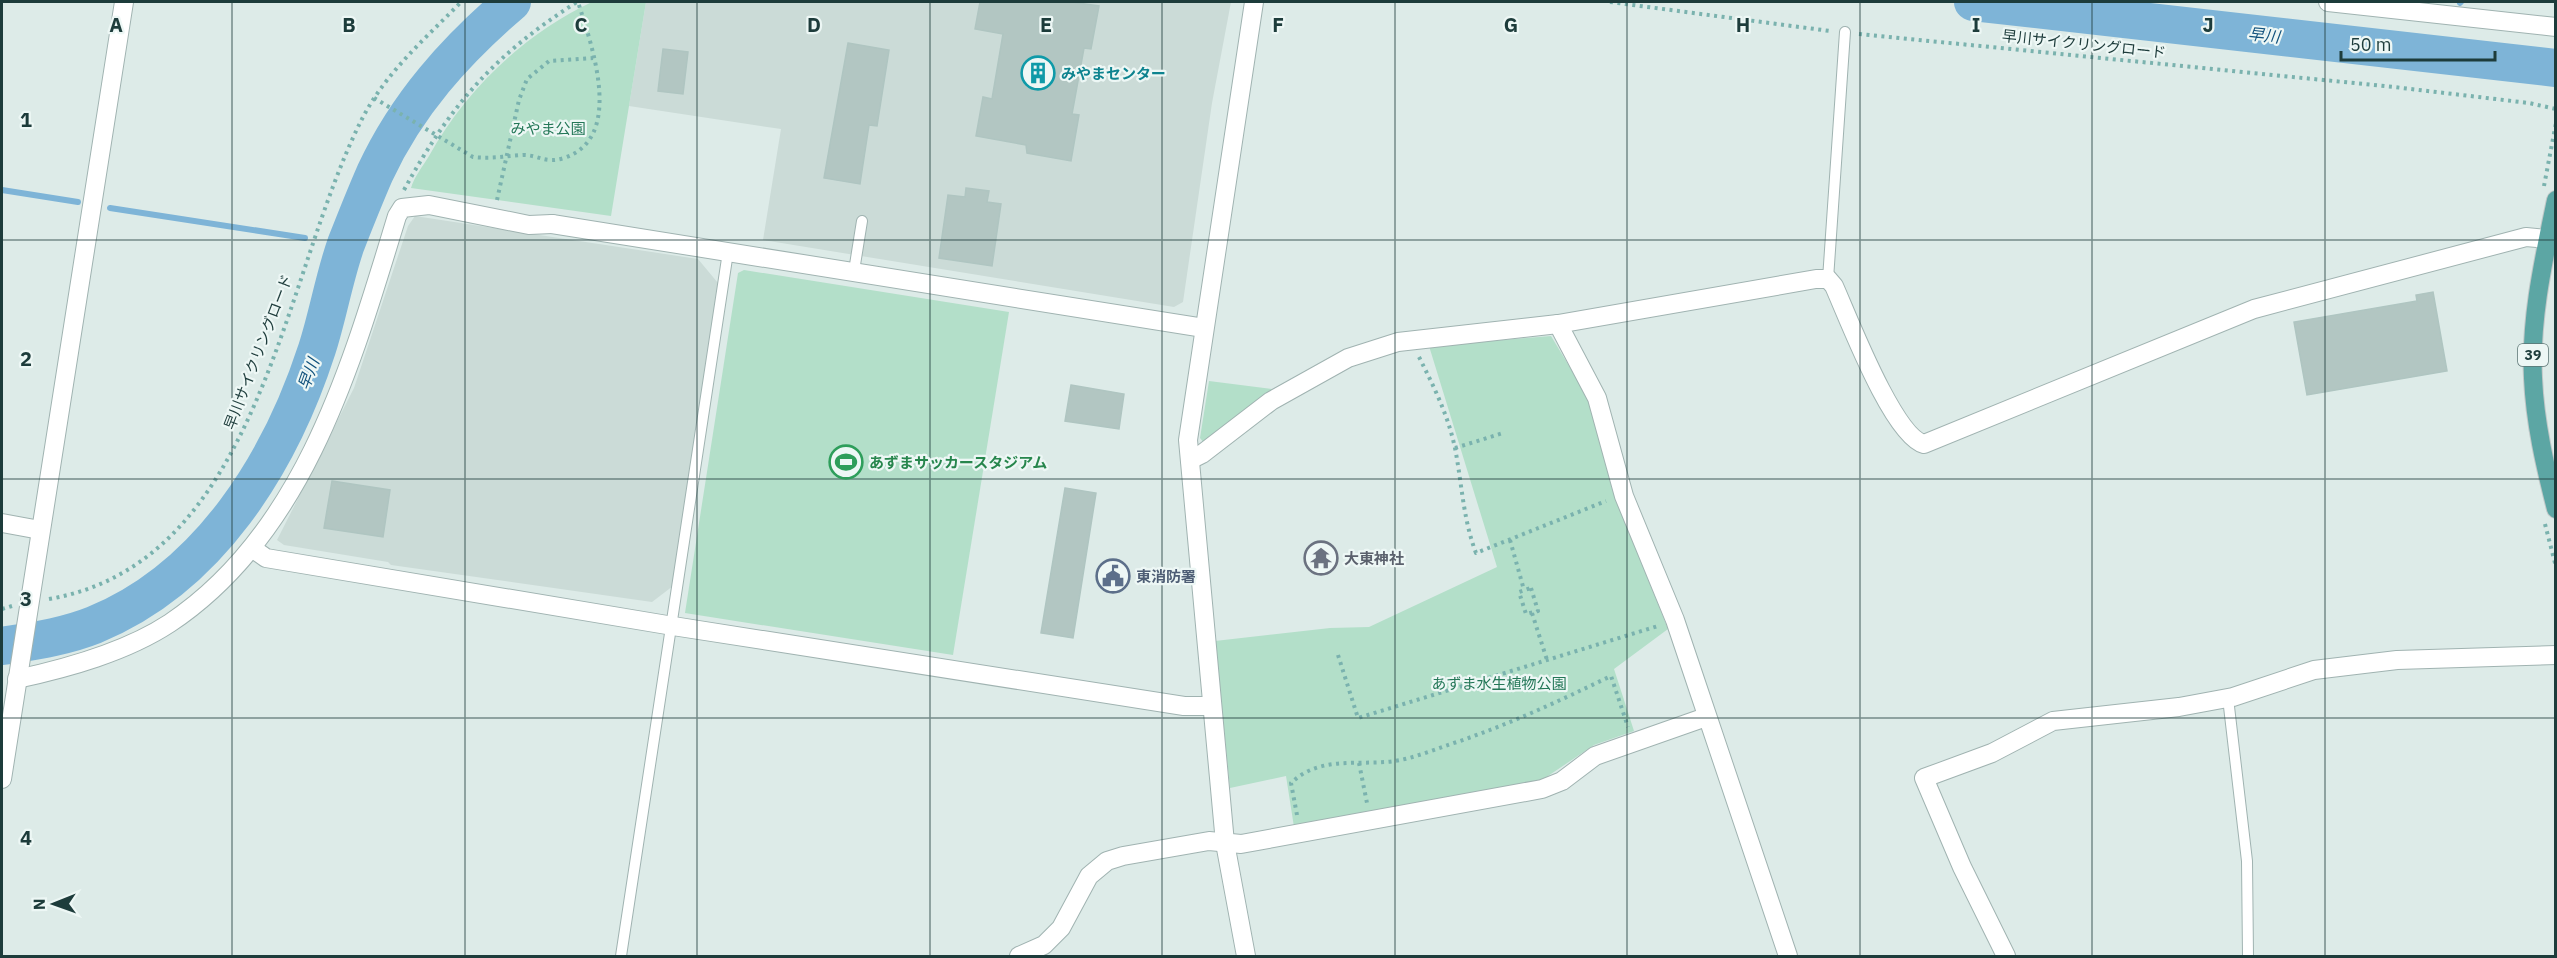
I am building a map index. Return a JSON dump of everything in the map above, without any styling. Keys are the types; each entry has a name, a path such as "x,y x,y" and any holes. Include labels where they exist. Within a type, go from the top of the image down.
{"main road":[{"name":"39","path":"2556,200 2550,250 2534,327 2533,375 2542,455 2556,509"}],"street":[{"path":"2,779 18,674 33,605 40,530 124,2"},
{"path":"1246,957 1225,843 1189,428 1254,2"},
{"path":"2328,2 2556,27"},
{"path":"18,674 73,664 148,636 192,606 252,549 295,482 343,382 399,211 408,206 429,205 529,225 552,224 1204,328"},
{"path":"1190,460 1202,454 1271,401 1348,358 1398,342 1558,324 1816,279 1828,279 1834,286 1885,398 1910,437 1924,444 2254,309 2526,237 2550,250"},
{"path":"1558,324 1597,398 1624,495 1675,620 1788,957"},
{"path":"2,523 40,530"},
{"path":"252,549 266,558 673,626 1184,706 1212,706"},
{"path":"2006,957 1962,867 1923,778 1992,753 2053,721 2179,707 2228,698 2314,670 2397,660 2556,655"},
{"path":"1019,957 1044,945 1061,928 1089,876 1107,861 1123,856 1209,841 1241,844 1542,789 1562,781 1595,756 1706,717"}],"lane":[{"path":"1828,279 1845,32"},
{"path":"854,272 862,221"},
{"path":"621,957 728,252"},
{"path":"2228,698 2247,861 2248,957"}],"path":[{"name":"早川サイクリングロード","path":"33,605 91,588 136,566 180,525 213,484 254,403 341,165 374,98 410,51 461,2"},
{"path":"374,98 435,136 473,157 507,158 524,155 547,161 578,152 590,140 597,128 601,108 593,58 578,2 506,52 458,104 435,136 404,189"},
{"name":"早川サイクリングロード","path":"1610,2 1845,32 2394,87 2529,103 2556,109"},
{"path":"496,205 519,100 532,73 549,61 593,58"},
{"path":"1422,339 1418,355 1446,412 1455,448 1467,532 1476,553 1611,498"},
{"path":"1455,448 1503,433"},
{"path":"1510,540 1524,590"},
{"path":"1531,588 1538,611 1526,614 1520,592 1524,590 1531,588"},
{"path":"1532,613 1547,660"},
{"path":"1338,654 1358,718 1675,620"},
{"path":"1298,822 1291,783 1299,776 1336,762 1394,761 1415,756 1515,722 1611,676 1628,728 1620,730"},
{"path":"1359,763 1369,809"}],"shaded area":[{"path":"646,2 1231,2 1212,103 1183,302 1174,307 763,240 781,129 629,106"},
{"path":"415,216 698,259 718,283 673,586 652,602 391,565 388,562 284,545 277,540 354,388 408,226"}],"green space":[{"name":"みやま公園","path":"592,2 646,2 611,216 411,188 444,132 479,87 499,66 543,30"},
{"name":"あずまサッカースタジアム","path":"744,270 1009,312 953,655 685,613 738,273"},
{"name":"あずま水生植物公園","path":"1551,336 1592,404 1612,489 1668,629 1614,669 1634,731 1594,745 1539,782 1294,827 1286,776 1230,788 1215,641 1330,628 1369,627 1497,567 1429,346"},
{"path":"1209,381 1272,389 1204,443 1200,438"}],"building":[{"name":"みやまセンター","path":"980,2 1071,2 1099,6 1091,49 1084,48 1072,114 1079,115 1071,161 1027,153 1026,145 976,136 983,97 992,99 1003,34 975,29"},
{"path":"848,43 889,50 877,126 869,125 860,184 824,178"},
{"path":"663,49 688,52 683,94 658,91"},
{"path":"966,188 989,191 987,202 1001,204 992,266 939,258 948,195 965,197"},
{"path":"2433,292 2447,371 2307,395 2294,322 2417,301 2416,295"},
{"path":"1071,385 1124,394 1119,429 1065,421"},
{"path":"332,481 390,490 383,537 324,528"},
{"path":"1065,488 1096,493 1073,638 1041,633"}],"waterway":[{"name":"早川","path":"2,646 71,633 94,625 135,604 172,578 205,547 235,512 261,474 302,392 321,336 346,244 375,173 388,148 417,101 434,80 452,59 512,2"},
{"name":"早川","path":"1973,2 2556,68"},
{"path":"2,190 78,202"},
{"path":"110,208 305,238"},
{"path":"330,245 345,246"}],"place":[{"name":"みやまセンター","path":"1038,73"},
{"name":"あずまサッカースタジアム","path":"846,462"},
{"name":"大東神社","path":"1321,558"},
{"name":"東消防署","path":"1113,576"}]}
